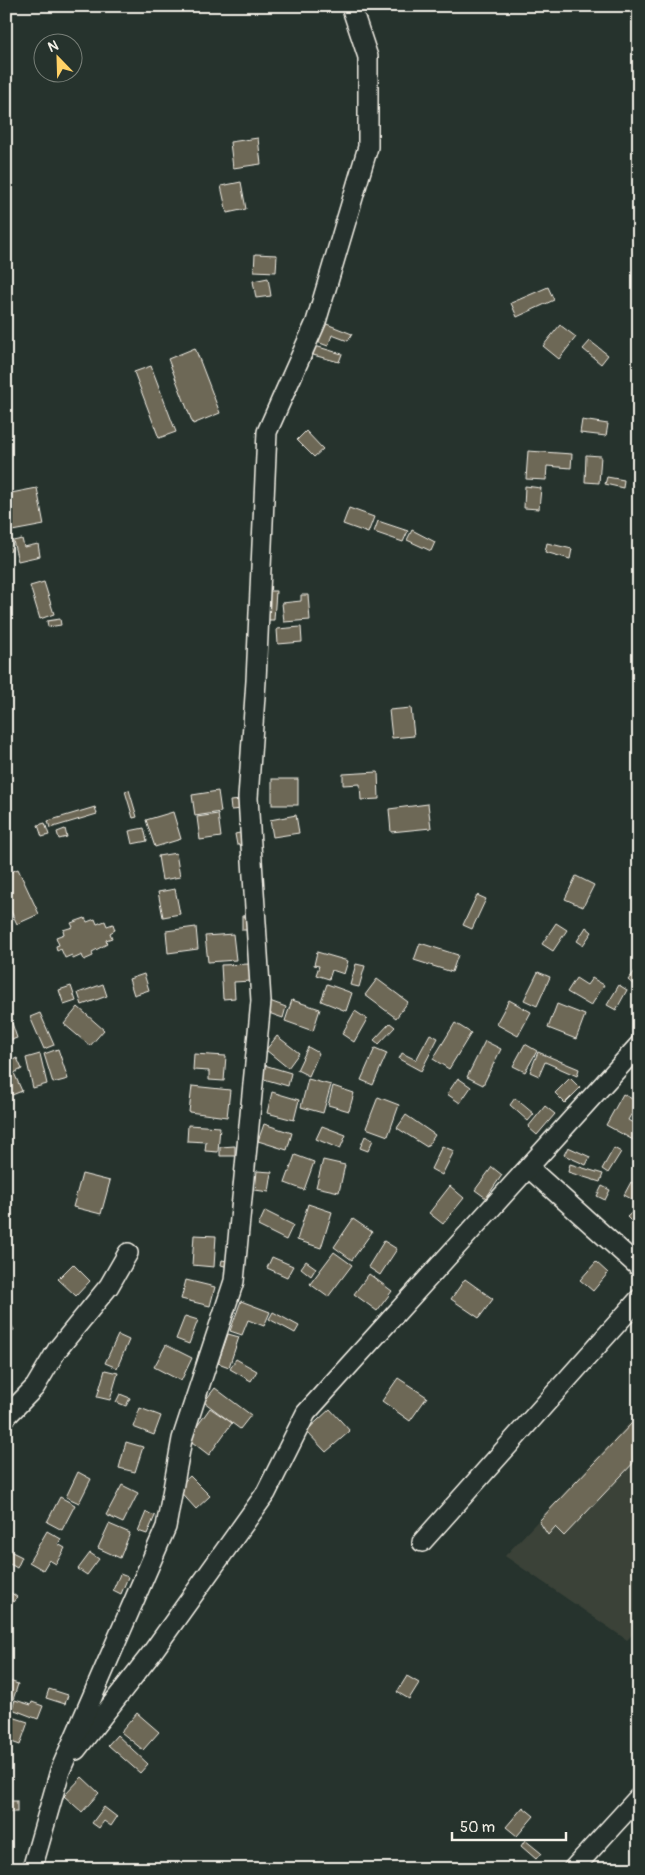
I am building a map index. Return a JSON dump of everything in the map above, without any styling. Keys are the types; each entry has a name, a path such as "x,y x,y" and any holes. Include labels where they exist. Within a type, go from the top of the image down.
{"street":[{"path":"32,1869 60,1771 166,1526 182,1439 234,1281 261,1001 248,798 256,681 267,432 316,322 368,147 368,57 351,6"},
{"path":"60,1771 151,1654 266,1493 306,1413 639,1045"},
{"path":"529,1168 639,1267"},
{"path":"6,1417 35,1387 58,1350 110,1286 128,1252"},
{"path":"422,1542 639,1299"},
{"path":"573,1869 639,1797"}],"shaded area":[{"path":"639,1413 639,1628 627,1640 505,1556"}],"building":[{"path":"258,138 261,164 233,168 230,142"},
{"path":"241,182 246,209 227,213 221,186"},
{"path":"255,254 277,255 276,272 254,271"},
{"path":"268,278 271,296 256,298 253,281"},
{"path":"548,287 554,300 517,317 511,303"},
{"path":"324,323 352,334 348,341 332,335 328,346 317,342"},
{"path":"560,325 576,337 559,359 543,346"},
{"path":"590,341 608,355 601,364 583,349"},
{"path":"315,346 342,354 339,362 313,355"},
{"path":"195,348 220,413 193,424 168,359"},
{"path":"151,366 176,432 159,438 134,372"},
{"path":"582,420 608,424 606,436 580,433"},
{"path":"306,431 323,449 314,457 297,440"},
{"path":"528,451 572,454 571,468 547,466 546,480 526,479"},
{"path":"586,455 601,456 599,483 585,482"},
{"path":"607,477 624,480 623,488 605,484"},
{"path":"525,486 541,488 539,509 524,508"},
{"path":"37,488 44,525 12,531 6,494"},
{"path":"349,508 374,517 368,533 343,524"},
{"path":"378,521 408,531 403,542 374,532"},
{"path":"412,530 435,542 431,551 407,540"},
{"path":"6,535 11,551 6,552"},
{"path":"22,539 24,547 38,544 40,556 18,561 13,541"},
{"path":"547,543 572,549 570,559 545,552"},
{"path":"44,582 54,614 40,619 30,586"},
{"path":"268,591 276,591 274,620 267,620"},
{"path":"301,595 308,595 310,620 284,622 282,603 301,601"},
{"path":"60,619 61,625 48,627 47,621"},
{"path":"301,627 302,642 278,644 277,629"},
{"path":"411,708 414,736 392,738 389,710"},
{"path":"378,772 379,799 361,800 360,784 343,785 343,774"},
{"path":"272,779 298,779 298,805 272,805"},
{"path":"129,790 137,817 133,818 125,791"},
{"path":"218,791 221,812 195,816 192,795"},
{"path":"242,800 243,809 231,810 230,801"},
{"path":"428,804 431,828 391,832 389,809"},
{"path":"95,807 97,814 50,828 48,821"},
{"path":"173,812 181,839 155,847 146,820"},
{"path":"218,814 221,837 200,840 197,817"},
{"path":"296,815 299,833 273,837 270,820"},
{"path":"45,823 49,835 42,837 38,825"},
{"path":"144,828 147,841 132,844 129,831"},
{"path":"65,829 67,837 59,839 57,832"},
{"path":"244,832 245,844 237,845 235,834"},
{"path":"176,853 180,877 162,880 158,856"},
{"path":"18,869 39,914 17,924 6,901 6,874"},
{"path":"576,876 594,885 583,907 565,899"},
{"path":"175,889 180,914 163,917 158,892"},
{"path":"477,895 486,899 472,929 463,925"},
{"path":"242,916 251,916 252,930 242,930"},
{"path":"85,918 87,922 95,919 97,924 105,921 107,926 113,924 115,930 110,933 112,938 106,940 107,944 92,952 93,956 84,960 82,955 73,959 72,955 65,958 61,949 57,951 56,946 59,945 56,937 64,934 63,930 73,927 71,923"},
{"path":"556,923 567,930 553,951 542,944"},
{"path":"196,927 198,949 168,953 166,931"},
{"path":"586,927 592,932 583,945 577,941"},
{"path":"233,934 236,960 208,962 205,936"},
{"path":"420,943 458,955 452,972 414,960"},
{"path":"317,952 348,961 344,974 332,970 329,979 316,975 319,966 314,965"},
{"path":"250,964 251,981 234,982 235,998 223,999 221,965"},
{"path":"356,964 365,966 359,987 350,985"},
{"path":"639,966 639,980 635,986 628,980"},
{"path":"538,972 550,977 537,1006 524,1000"},
{"path":"144,974 149,990 134,995 129,979"},
{"path":"576,978 587,985 592,978 604,985 591,1006 567,992"},
{"path":"377,979 408,1002 396,1018 365,995"},
{"path":"103,984 107,996 82,1005 78,993"},
{"path":"327,984 352,993 346,1011 321,1001"},
{"path":"619,985 627,990 616,1010 607,1005"},
{"path":"71,986 76,1001 64,1005 59,990"},
{"path":"267,1000 286,1007 283,1018 263,1011"},
{"path":"292,1000 320,1009 313,1031 285,1021"},
{"path":"509,1000 531,1012 518,1036 496,1024"},
{"path":"557,1004 585,1015 576,1039 548,1028"},
{"path":"78,1007 104,1030 90,1046 64,1024"},
{"path":"355,1011 367,1019 354,1042 342,1034"},
{"path":"40,1013 54,1045 44,1049 30,1017"},
{"path":"12,1023 17,1038 6,1042 6,1025"},
{"path":"390,1023 395,1027 379,1044 374,1040"},
{"path":"455,1023 471,1033 449,1069 433,1059"},
{"path":"430,1034 438,1038 421,1071 399,1059 402,1053 416,1060"},
{"path":"277,1036 299,1053 288,1068 266,1050"},
{"path":"485,1041 501,1049 483,1085 467,1077"},
{"path":"525,1044 537,1051 525,1072 513,1066"},
{"path":"308,1047 319,1053 309,1076 297,1070"},
{"path":"375,1048 387,1053 373,1085 361,1080"},
{"path":"58,1049 68,1079 53,1083 44,1054"},
{"path":"538,1052 579,1069 577,1076 545,1062 539,1076 530,1072"},
{"path":"40,1054 47,1084 33,1088 26,1058"},
{"path":"194,1054 226,1056 224,1081 209,1080 209,1071 193,1070"},
{"path":"17,1058 22,1069 14,1073 22,1091 12,1095 6,1083 6,1063"},
{"path":"261,1064 291,1073 288,1086 257,1077"},
{"path":"458,1078 471,1087 460,1103 447,1094"},
{"path":"570,1078 580,1088 565,1103 555,1093"},
{"path":"308,1079 331,1085 323,1113 301,1107"},
{"path":"192,1086 230,1090 227,1117 189,1112"},
{"path":"333,1086 354,1093 349,1111 328,1105"},
{"path":"272,1092 299,1100 294,1120 267,1113"},
{"path":"623,1094 638,1102 628,1120 633,1123 639,1112 639,1134 635,1141 606,1125"},
{"path":"378,1097 399,1105 388,1136 366,1128"},
{"path":"515,1098 534,1114 528,1121 510,1105"},
{"path":"545,1106 555,1114 537,1135 528,1127"},
{"path":"406,1115 435,1135 427,1147 397,1128"},
{"path":"264,1124 292,1133 287,1150 258,1141"},
{"path":"188,1125 220,1127 218,1152 205,1151 206,1142 187,1141"},
{"path":"322,1126 346,1135 340,1149 316,1139"},
{"path":"365,1136 373,1140 368,1151 360,1148"},
{"path":"235,1146 235,1156 220,1156 220,1147"},
{"path":"442,1146 454,1151 442,1175 431,1169"},
{"path":"568,1147 590,1157 586,1165 564,1155"},
{"path":"614,1148 621,1152 608,1173 602,1169"},
{"path":"295,1155 314,1162 304,1190 285,1183"},
{"path":"323,1160 345,1165 339,1192 316,1187"},
{"path":"570,1164 603,1174 600,1182 568,1172"},
{"path":"492,1167 502,1175 486,1198 475,1190"},
{"path":"257,1171 272,1172 269,1192 255,1190"},
{"path":"82,1174 110,1181 101,1214 73,1207"},
{"path":"631,1182 639,1186 639,1203 624,1195"},
{"path":"450,1186 464,1198 443,1224 429,1213"},
{"path":"602,1186 610,1190 605,1200 597,1196"},
{"path":"308,1204 332,1212 321,1248 297,1240"},
{"path":"639,1206 639,1221 635,1225 627,1217"},
{"path":"265,1211 293,1225 286,1240 258,1226"},
{"path":"353,1219 372,1232 352,1260 334,1247"},
{"path":"194,1235 216,1236 214,1267 192,1265"},
{"path":"384,1241 397,1249 380,1275 368,1267"},
{"path":"334,1252 352,1265 328,1297 310,1284"},
{"path":"272,1257 293,1266 287,1277 267,1268"},
{"path":"222,1260 233,1262 232,1268 221,1265"},
{"path":"306,1261 316,1268 311,1276 301,1268"},
{"path":"596,1262 608,1273 593,1291 580,1280"},
{"path":"73,1264 90,1281 76,1296 58,1279"},
{"path":"369,1274 392,1291 377,1311 354,1294"},
{"path":"465,1279 493,1299 479,1318 451,1299"},
{"path":"186,1280 215,1287 210,1306 181,1299"},
{"path":"241,1301 270,1312 264,1326 248,1320 242,1335 230,1331"},
{"path":"273,1312 299,1326 295,1333 269,1319"},
{"path":"6,1314 14,1330 6,1333"},
{"path":"185,1316 198,1320 189,1344 176,1339"},
{"path":"228,1334 239,1337 229,1367 218,1363"},
{"path":"118,1335 129,1340 117,1368 105,1363"},
{"path":"166,1345 192,1358 181,1381 154,1367"},
{"path":"199,1351 206,1353 201,1367 195,1365"},
{"path":"236,1359 257,1371 251,1381 230,1369"},
{"path":"105,1370 118,1373 110,1400 97,1397"},
{"path":"398,1378 427,1397 410,1421 382,1401"},
{"path":"215,1388 251,1415 240,1429 204,1402"},
{"path":"120,1394 130,1398 126,1406 116,1402"},
{"path":"140,1408 161,1416 154,1435 133,1427"},
{"path":"210,1408 232,1423 209,1455 188,1439"},
{"path":"330,1409 350,1431 326,1452 306,1431"},
{"path":"632,1423 639,1430 639,1440 636,1443 639,1445 639,1457 564,1536 555,1527 548,1535 539,1521"},
{"path":"126,1442 143,1447 135,1472 119,1468"},
{"path":"78,1472 91,1479 79,1503 66,1497"},
{"path":"190,1476 210,1496 196,1509 177,1488"},
{"path":"122,1485 138,1493 123,1523 106,1515"},
{"path":"60,1497 75,1505 62,1530 47,1522"},
{"path":"146,1512 155,1516 147,1534 138,1531"},
{"path":"109,1524 130,1533 120,1558 98,1548"},
{"path":"47,1531 61,1539 58,1544 65,1548 56,1564 49,1560 43,1570 29,1562"},
{"path":"6,1549 22,1557 17,1568 10,1564 6,1572"},
{"path":"90,1553 99,1559 87,1575 78,1569"},
{"path":"120,1574 128,1577 121,1594 113,1590"},
{"path":"6,1589 17,1597 6,1611"},
{"path":"407,1676 419,1683 409,1699 397,1692"},
{"path":"7,1680 18,1684 11,1706 6,1704"},
{"path":"49,1689 68,1695 65,1704 46,1698"},
{"path":"15,1700 31,1705 32,1702 43,1706 38,1719 12,1709"},
{"path":"137,1713 159,1732 143,1750 121,1732"},
{"path":"6,1715 28,1722 20,1745 6,1740"},
{"path":"117,1735 148,1764 140,1773 108,1745"},
{"path":"6,1752 8,1752 6,1793"},
{"path":"82,1777 99,1793 82,1812 64,1796"},
{"path":"6,1801 17,1801 17,1812 6,1812"},
{"path":"104,1807 117,1817 111,1826 104,1821 99,1828 92,1823"},
{"path":"523,1807 534,1816 517,1836 506,1827"},
{"path":"525,1840 541,1853 536,1859 521,1846"}]}
